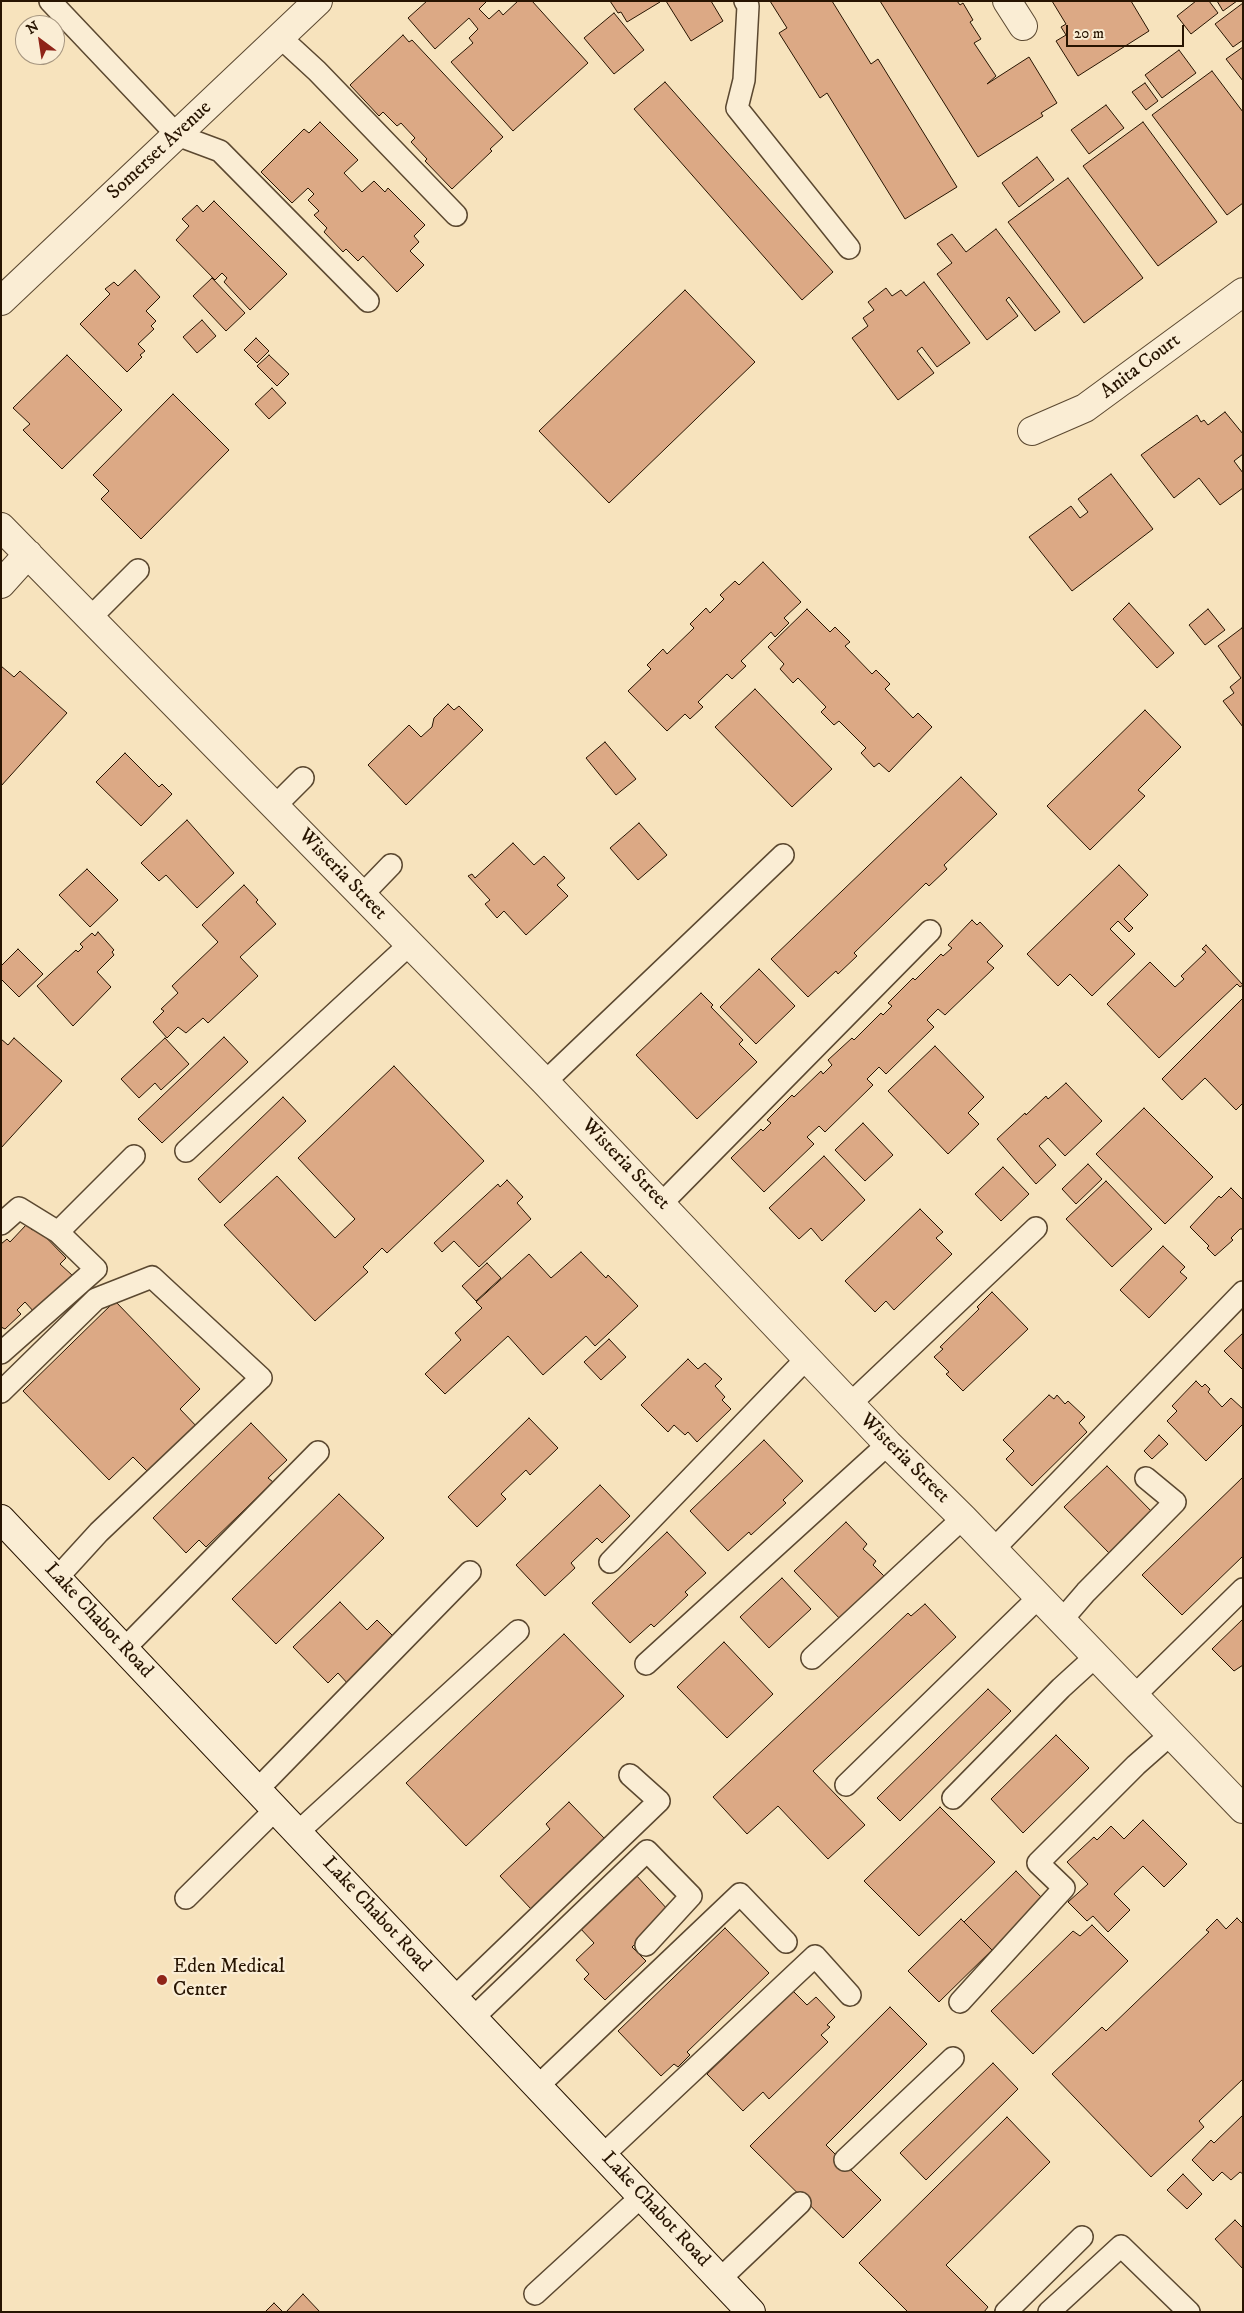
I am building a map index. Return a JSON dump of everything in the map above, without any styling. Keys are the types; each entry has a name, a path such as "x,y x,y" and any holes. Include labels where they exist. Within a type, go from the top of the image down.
{"street":[{"name":"Somerset Avenue","path":"1,301 318,1"},
{"path":"1008,1 1023,26"},
{"name":"Anita Court","path":"1032,430 1085,408 1243,292"},
{"name":"Wisteria Street","path":"1,527 545,1082 662,1203 888,1444 963,1518 992,1551 1243,1809"},
{"path":"1,584 28,554"},
{"name":"Lake Chabot Road","path":"1,1519 752,2312"}],"lane":[{"path":"50,1 177,135 220,151 368,301"},
{"path":"745,1 748,6 744,80 737,108 849,248"},
{"path":"280,37 317,71 456,216"},
{"path":"90,618 138,570"},
{"path":"275,806 303,778"},
{"path":"545,1082 782,855"},
{"path":"362,895 391,865"},
{"path":"662,1203 930,931"},
{"path":"186,1151 410,944"},
{"path":"58,1232 134,1156"},
{"path":"1,1224 19,1208 58,1232 96,1269 1,1353"},
{"path":"850,1404 1036,1228"},
{"path":"1,1392 96,1299 152,1276 261,1378 99,1532 57,1578"},
{"path":"992,1551 1243,1292"},
{"path":"610,1562 807,1358"},
{"path":"646,1664 888,1444"},
{"path":"124,1649 318,1452"},
{"path":"1061,1621 1086,1592 1175,1502 1146,1478"},
{"path":"812,1658 930,1551 963,1518"},
{"path":"257,1790 470,1572"},
{"path":"1133,1697 1243,1589"},
{"path":"846,1785 1038,1598"},
{"path":"298,1832 518,1631"},
{"path":"953,1798 1061,1688 1095,1657"},
{"path":"960,2002 1064,1888 1038,1863 1136,1765 1170,1735"},
{"path":"454,1998 659,1801 630,1774"},
{"path":"186,1898 276,1809"},
{"path":"473,2018 647,1851 691,1896 646,1946"},
{"path":"538,2086 740,1894 786,1942"},
{"path":"603,2155 815,1956 850,1995"},
{"path":"845,2160 953,2058"},
{"path":"535,2294 642,2196"},
{"path":"720,2279 800,2203"},
{"path":"1006,2312 1082,2237"},
{"path":"1049,2312 1121,2246 1189,2312"}],"building":[{"path":"427,1 487,1 479,9 489,19 499,10 503,15 518,1 532,1 588,63 513,131 451,62 473,43 469,38 478,29 469,18 435,49 408,18"},
{"path":"610,1 660,2 627,22 621,12 618,13"},
{"path":"666,1 711,1 723,21 691,41"},
{"path":"770,1 832,1 871,64 878,59 957,187 905,219 827,93 820,98 779,33 787,28"},
{"path":"880,1 957,1 960,5 963,3 973,20 970,22 981,39 974,43 996,76 987,84 1029,57 1057,103 1041,113 1043,116 978,157"},
{"path":"1052,1 1131,1 1149,31 1078,76 1056,41 1066,35 1061,27 1066,24"},
{"path":"1196,1 1209,1 1218,13 1191,34 1177,16"},
{"path":"1217,1 1237,1 1223,11"},
{"path":"1243,3 1243,40 1233,47 1215,24"},
{"path":"614,13 644,50 614,74 584,38"},
{"path":"403,35 409,42 412,40 503,137 490,149 492,151 452,189 425,161 427,159 411,142 415,138 401,123 397,126 383,112 379,116 350,85"},
{"path":"1243,47 1243,81 1226,59"},
{"path":"1179,50 1196,73 1162,98 1145,75"},
{"path":"1212,71 1243,112 1243,203 1227,215 1152,115"},
{"path":"665,82 833,272 802,300 634,109"},
{"path":"1145,83 1158,101 1146,110 1132,92"},
{"path":"1106,105 1124,128 1089,154 1071,130"},
{"path":"320,122 358,160 344,173 362,192 374,181 385,192 388,188 425,225 414,236 419,242 410,251 424,265 397,292 363,256 358,261 346,249 343,252 324,232 327,228 314,215 319,211 308,200 314,194 308,188 292,203 261,172 304,129 309,133"},
{"path":"1143,122 1217,222 1158,266 1083,166"},
{"path":"1037,157 1054,180 1019,207 1002,183"},
{"path":"1068,178 1143,278 1084,323 1008,222"},
{"path":"214,201 287,274 250,310 224,282 227,278 222,273 215,280 176,240 189,226 182,219 197,205 203,212"},
{"path":"996,229 1060,312 1035,331 1009,297 1006,300 1018,316 987,340 937,274 952,263 937,244 952,234 966,252"},
{"path":"135,270 160,297 146,311 156,321 151,326 154,329 138,344 145,351 140,355 142,357 127,372 80,324 110,294 105,289 114,282 118,286"},
{"path":"212,278 245,313 226,331 193,296"},
{"path":"924,282 970,343 937,367 922,347 917,351 934,373 898,400 852,338 868,326 863,318 874,310 868,302 886,288 892,296 901,290 906,296"},
{"path":"685,290 755,362 609,503 539,431"},
{"path":"202,320 216,336 197,353 183,337"},
{"path":"256,338 269,351 257,363 244,350"},
{"path":"67,355 122,410 62,469 23,430 30,424 13,408"},
{"path":"269,355 289,374 277,386 257,366"},
{"path":"272,388 286,403 269,419 255,404"},
{"path":"173,394 229,450 141,539 101,499 109,491 93,475"},
{"path":"1225,412 1243,434 1243,454 1234,461 1243,473 1243,488 1220,505 1199,478 1174,498 1141,455 1197,415 1201,422 1204,420 1208,425"},
{"path":"1111,474 1153,529 1072,591 1029,537 1071,506 1080,518 1088,512 1078,499"},
{"path":"763,562 801,602 784,618 789,623 775,637 771,632 741,661 746,666 732,679 727,674 698,702 703,707 690,719 685,714 667,731 628,691 651,669 647,665 663,649 667,654 694,628 690,624 706,608 710,613 724,599 720,595 735,581 739,585"},
{"path":"1129,603 1174,653 1157,668 1113,619"},
{"path":"807,609 830,632 835,627 850,642 845,646 872,674 876,670 890,684 885,689 913,718 918,713 932,727 889,772 879,763 874,767 861,753 866,748 839,721 834,725 821,712 826,707 798,678 793,683 780,669 784,664 768,647"},
{"path":"1208,609 1225,630 1205,645 1189,625"},
{"path":"1242,628 1243,727 1223,701 1234,693 1230,687 1241,678 1218,646"},
{"path":"1,666 14,677 20,671 67,713 1,786"},
{"path":"755,689 832,769 792,807 715,727"},
{"path":"448,704 454,710 459,706 483,730 406,805 368,765 409,725 421,737 432,727 434,718"},
{"path":"1145,710 1181,747 1138,790 1145,796 1090,850 1047,806"},
{"path":"605,742 636,779 616,795 586,758"},
{"path":"125,753 159,787 162,784 172,794 141,826 96,782"},
{"path":"961,777 997,814 944,865 947,869 929,886 926,883 854,953 857,956 838,974 836,971 808,997 771,959"},
{"path":"187,820 234,873 197,908 166,875 159,881 141,863"},
{"path":"639,823 667,855 638,880 610,848"},
{"path":"513,843 534,865 544,856 565,878 557,885 568,896 526,935 504,911 497,918 485,904 490,900 468,876 472,874 475,878"},
{"path":"1119,865 1148,895 1124,919 1133,928 1129,932 1118,921 1110,929 1135,954 1092,996 1070,974 1058,986 1027,954"},
{"path":"87,869 118,900 90,927 59,895"},
{"path":"244,885 258,900 256,902 276,924 240,957 258,976 208,1023 203,1018 186,1033 178,1027 167,1038 153,1022 164,1011 161,1009 178,993 172,986 218,942 202,925"},
{"path":"972,920 977,925 980,922 1003,946 987,962 994,968 945,1015 938,1009 927,1020 934,1027 886,1074 879,1067 867,1079 873,1085 825,1132 819,1126 807,1137 814,1144 764,1192 731,1158 761,1129 763,1131 771,1123 767,1120 792,1095 794,1097 821,1071 823,1074 832,1065 828,1060 852,1038 854,1040 881,1013 883,1015 892,1006 888,1003 913,978 915,980 941,954 943,956 952,948 948,945"},
{"path":"98,932 114,950 112,952 114,955 97,972 111,987 73,1026 37,986 76,950 78,952 83,947 80,944 92,933 95,936"},
{"path":"1206,945 1243,985 1240,987 1237,984 1159,1058 1107,1004 1150,962 1175,987 1184,979 1181,976 1206,952 1202,949"},
{"path":"18,949 43,974 19,997 1,979 1,966"},
{"path":"759,969 795,1006 756,1044 720,1007"},
{"path":"701,993 713,1005 711,1007 743,1040 739,1044 757,1062 697,1119 636,1055"},
{"path":"1243,998 1243,1103 1236,1110 1205,1078 1182,1100 1162,1079"},
{"path":"224,1037 248,1062 162,1143 138,1119"},
{"path":"14,1038 62,1081 1,1148 1,1039 8,1045"},
{"path":"165,1038 189,1064 161,1090 155,1083 139,1098 121,1079"},
{"path":"935,1046 984,1097 968,1113 979,1124 948,1154 888,1091"},
{"path":"394,1066 484,1161 387,1253 382,1248 363,1267 368,1272 315,1321 224,1225 277,1176 335,1238 355,1219 298,1158"},
{"path":"1066,1083 1102,1121 1065,1156 1048,1138 1039,1146 1056,1165 1036,1184 997,1139 1025,1113 1026,1115 1046,1096 1048,1099"},
{"path":"283,1097 306,1121 220,1203 198,1179"},
{"path":"1144,1108 1213,1177 1165,1224 1096,1154"},
{"path":"863,1123 893,1155 865,1181 835,1150"},
{"path":"824,1156 865,1200 822,1241 811,1228 799,1239 769,1208"},
{"path":"1088,1164 1102,1179 1076,1204 1062,1189"},
{"path":"1003,1167 1029,1194 1001,1221 975,1194"},
{"path":"507,1180 523,1197 517,1203 531,1219 479,1267 454,1241 442,1252 434,1243 498,1184 500,1187"},
{"path":"1106,1181 1152,1229 1112,1267 1066,1219"},
{"path":"1231,1188 1243,1200 1243,1229 1240,1229 1231,1238 1233,1240 1215,1256 1207,1248 1209,1246 1190,1227 1219,1196 1221,1198"},
{"path":"920,1209 943,1232 936,1238 952,1254 894,1310 886,1301 875,1312 845,1281"},
{"path":"27,1224 32,1230 36,1227 66,1258 60,1264 73,1276 35,1313 25,1302 17,1310 21,1314 5,1329 1,1327 1,1244 7,1239 10,1242"},
{"path":"1163,1246 1185,1267 1180,1272 1187,1278 1149,1318 1120,1290"},
{"path":"581,1252 606,1278 608,1275 638,1306 595,1346 586,1336 543,1375 508,1336 445,1394 425,1374 461,1340 455,1333 482,1308 476,1302 529,1254 551,1278"},
{"path":"487,1263 501,1278 476,1301 462,1286"},
{"path":"992,1292 1028,1329 963,1391 946,1374 949,1372 934,1357 943,1349 940,1347 979,1309 977,1307"},
{"path":"115,1301 200,1389 180,1409 199,1429 151,1475 133,1457 109,1480 23,1391"},
{"path":"1243,1333 1243,1370 1224,1351"},
{"path":"609,1339 626,1357 601,1380 584,1362"},
{"path":"688,1359 698,1369 705,1363 722,1379 715,1386 725,1397 722,1400 731,1409 697,1442 688,1432 685,1435 674,1425 668,1432 641,1405"},
{"path":"1196,1381 1202,1387 1205,1384 1210,1389 1208,1392 1222,1407 1231,1398 1243,1409 1243,1424 1206,1461 1167,1421 1177,1411 1172,1406"},
{"path":"1049,1395 1054,1399 1057,1395 1065,1404 1068,1401 1085,1417 1079,1423 1087,1432 1032,1486 1006,1459 1014,1451 1003,1440"},
{"path":"529,1418 558,1448 530,1475 526,1470 501,1494 506,1499 477,1527 448,1497"},
{"path":"251,1423 287,1460 268,1478 273,1482 206,1547 199,1540 186,1553 153,1518"},
{"path":"1159,1435 1168,1444 1152,1459 1144,1451"},
{"path":"764,1440 803,1481 783,1500 786,1503 751,1535 749,1532 728,1551 690,1511"},
{"path":"1107,1466 1153,1513 1110,1554 1064,1507"},
{"path":"1243,1477 1243,1556 1182,1615 1142,1575"},
{"path":"600,1485 630,1516 602,1543 597,1538 571,1563 575,1568 545,1596 516,1565"},
{"path":"339,1494 384,1538 276,1644 232,1599"},
{"path":"846,1522 867,1544 863,1549 876,1561 873,1565 886,1578 842,1621 794,1571"},
{"path":"667,1532 706,1573 685,1592 688,1595 654,1627 651,1624 630,1643 592,1603"},
{"path":"782,1578 811,1609 769,1648 740,1617"},
{"path":"340,1602 367,1630 377,1620 397,1640 350,1686 338,1673 328,1683 293,1647"},
{"path":"925,1604 956,1637 813,1771 865,1825 828,1859 778,1806 747,1834 713,1797 908,1613 911,1616"},
{"path":"1243,1619 1243,1665 1234,1671 1212,1649"},
{"path":"564,1634 624,1696 466,1846 406,1783"},
{"path":"724,1642 773,1694 727,1738 677,1687"},
{"path":"988,1689 1011,1711 900,1821 877,1798"},
{"path":"1056,1735 1089,1768 1023,1833 991,1799"},
{"path":"569,1802 605,1839 531,1909 500,1876 550,1829 546,1824"},
{"path":"940,1807 995,1862 919,1936 864,1881"},
{"path":"1143,1820 1187,1864 1164,1887 1143,1866 1114,1894 1130,1910 1108,1932 1093,1916 1087,1921 1068,1902 1088,1884 1067,1862 1094,1837 1097,1840 1111,1826 1124,1839"},
{"path":"1016,1871 1043,1899 992,1950 964,1922"},
{"path":"635,1874 669,1911 632,1947 646,1961 605,2000 584,1979 589,1974 576,1960 594,1943 579,1927"},
{"path":"1237,1918 1243,1924 1243,2079 1199,2121 1204,2127 1151,2177 1052,2074 1102,2027 1106,2031 1209,1932 1206,1930 1217,1919 1226,1929"},
{"path":"961,1919 992,1950 939,2002 908,1971"},
{"path":"1092,1925 1128,1961 1033,2054 991,2011 1073,1931 1080,1936"},
{"path":"725,1928 769,1973 687,2052 690,2055 678,2067 674,2064 661,2076 618,2031"},
{"path":"793,1991 807,2005 816,1997 835,2017 827,2025 830,2027 821,2035 828,2042 769,2099 763,2092 743,2111 707,2074"},
{"path":"890,2007 927,2044 826,2145 881,2200 843,2238 750,2146"},
{"path":"993,2063 1018,2089 926,2180 900,2153"},
{"path":"1243,2115 1243,2174 1240,2172 1231,2180 1222,2172 1213,2181 1192,2160 1211,2140 1214,2143"},
{"path":"1007,2117 1050,2162 946,2265 988,2307 984,2312 908,2312 859,2263"},
{"path":"1183,2174 1202,2194 1187,2209 1167,2190"},
{"path":"1235,2220 1243,2228 1243,2269 1215,2239"},
{"path":"303,2294 320,2312 286,2312"},
{"path":"274,2303 283,2312 265,2312"}],"place":[{"name":"Eden Medical Center","path":"162,1980"}]}
